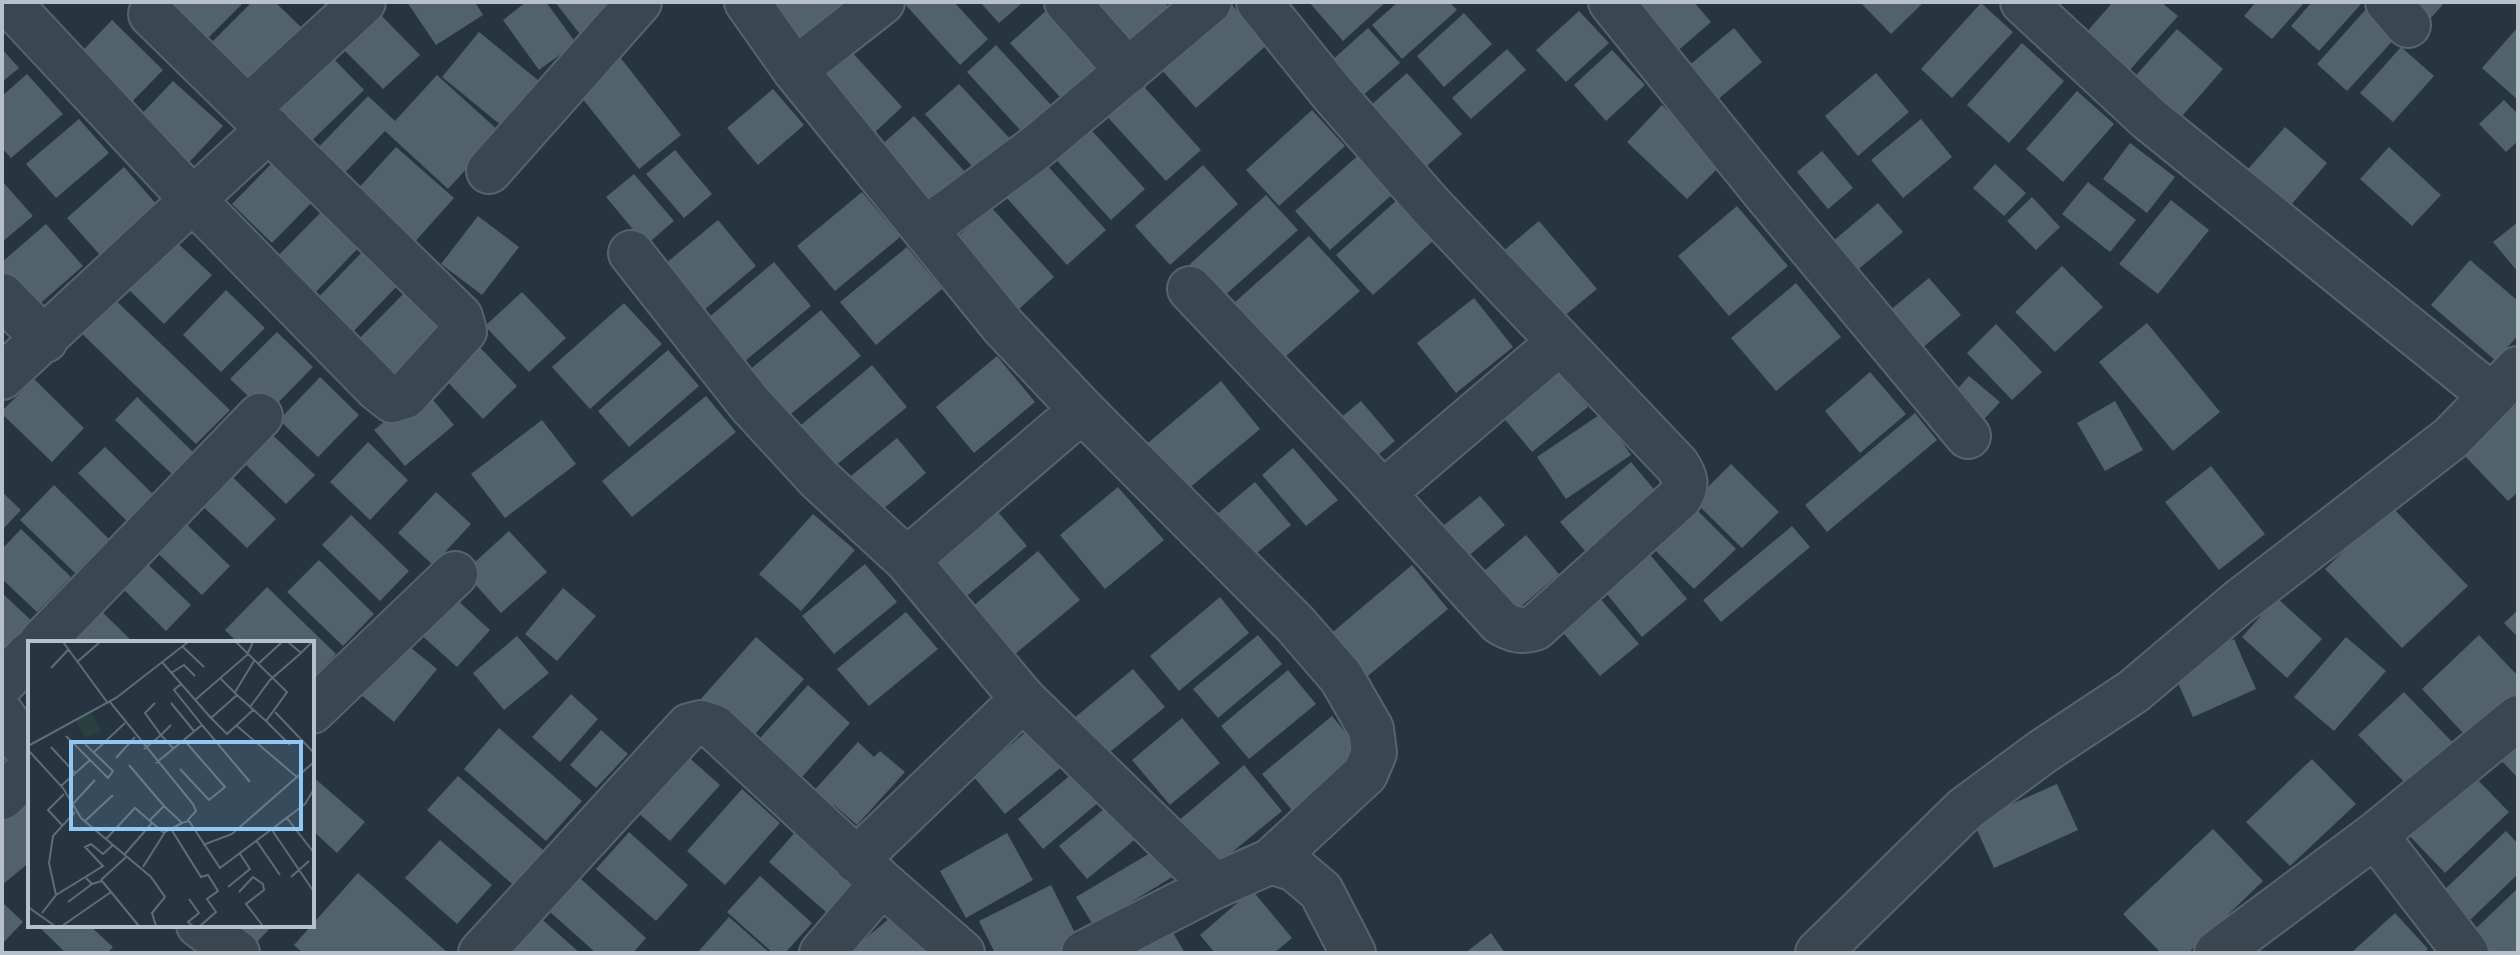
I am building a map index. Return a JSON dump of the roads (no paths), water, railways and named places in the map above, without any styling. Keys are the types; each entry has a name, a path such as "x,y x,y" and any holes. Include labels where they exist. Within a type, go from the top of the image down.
{"street":[{"path":"8,2 194,201 378,389 392,400 405,396 464,331 464,322 151,14"},
{"path":"2,377 194,201 258,119 363,2"},
{"path":"489,171 639,2"},
{"path":"747,2 795,70 1003,326 1296,625 1341,677 1371,729 1374,753 1365,774 1271,861 1215,886 1089,952"},
{"path":"795,70 882,2"},
{"path":"1067,2 1128,71"},
{"path":"926,229 1038,146 1209,2"},
{"path":"1190,289 1500,622 1511,629 1523,632 1535,628 1679,498 1685,489 1685,477 1677,465 1431,206 1333,94 1259,2"},
{"path":"1611,2 1968,436"},
{"path":"1818,953 1965,809 2042,752 2134,691 2239,602 2451,438 2505,383 2148,118 2023,2"},
{"path":"631,253 750,404 819,479 907,560 1023,699 1215,886"},
{"path":"2,296 45,340"},
{"path":"1383,493 1560,342"},
{"path":"907,560 1082,410"},
{"path":"43,641 260,416"},
{"path":"314,709 455,574"},
{"path":"2,683 28,656"},
{"path":"822,953 869,871 1023,699"},
{"path":"2,715 28,751"},
{"path":"2217,953 2375,835 2518,718"},
{"path":"481,953 689,726 696,724 714,727 962,953"},
{"path":"2,797 28,771"},
{"path":"2375,835 2466,953"},
{"path":"1271,861 1295,869 1321,891 1353,953"},
{"path":"202,927 237,953"}]}
